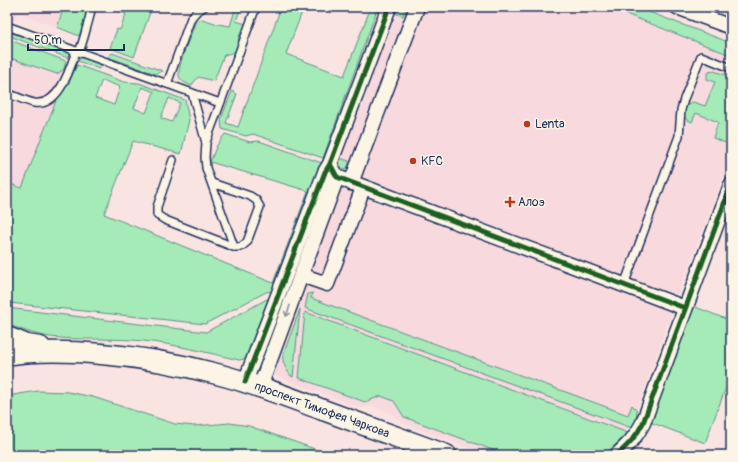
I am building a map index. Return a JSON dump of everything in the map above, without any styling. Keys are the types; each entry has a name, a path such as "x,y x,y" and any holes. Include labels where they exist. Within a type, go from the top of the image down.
{"main road":[{"path":"7,337 28,345 64,351"},
{"name":"проспект Тимофея Чаркова","path":"7,355 64,351 155,360 198,369 252,384 446,455"}],"street":[{"path":"252,384 389,7"},
{"path":"301,275 327,284 357,185 417,7"},
{"path":"677,7 731,27"},
{"path":"330,171 357,185 685,308"},
{"path":"252,384 301,275 330,171"},
{"path":"617,455 632,441 643,423 731,185"}],"lane":[{"path":"7,93 33,103 42,103 50,99 57,92 66,78 83,42 91,7"},
{"path":"167,84 191,18 197,11 204,7"},
{"path":"234,247 206,168 204,157 206,142 256,7"},
{"path":"7,26 220,104"},
{"path":"624,285 679,136 681,110 684,99 701,56 731,68"},
{"path":"192,93 206,142"},
{"path":"173,160 157,207 157,214 165,220 234,247 242,248 248,242 260,207 256,200 250,196 212,183"}],"shaded area":[{"path":"7,7 64,7 57,27 18,13 14,21 7,18"},
{"path":"378,7 608,7 729,55 731,52 731,155 644,389 637,410 636,420 630,434 609,455 488,455 402,423 390,413 373,406 361,408 241,363 249,357 252,352"},
{"path":"7,39 77,65 70,81 56,101 22,188 7,183"}],"green space":[{"path":"64,7 86,7 85,21 79,36 57,27"},
{"path":"107,7 152,7 134,57 110,48 117,29 120,30 126,14"},
{"path":"236,7 241,7 236,21 246,24 238,39 240,44 238,49 232,53 224,55 214,81 198,77 191,86 181,80 179,76 180,65 196,21 202,19 230,26"},
{"path":"281,7 304,7 286,54 344,76 371,7 378,7 323,158 253,134 246,136 222,129 221,119 232,91 237,94 226,123 238,127"},
{"path":"395,7 407,7 403,16 394,13 339,158 349,161 347,168 343,170 339,168 337,162"},
{"path":"608,7 649,7 649,12 731,43 730,55"},
{"path":"7,31 66,52 68,58 7,35"},
{"path":"7,39 66,61 64,69 57,74 7,57"},
{"path":"112,53 163,71 156,74 108,57"},
{"path":"80,58 101,64 99,69 78,61"},
{"path":"77,65 124,82 139,83 185,100 189,120 181,154 133,141 104,214 273,283 308,191 210,162 217,145 225,134 250,142 259,141 322,163 274,291 266,292 205,324 9,303 7,300 7,183 22,188 56,101 70,81","holes":["102,80 120,87 114,105 95,98","142,87 154,92 146,113 134,108","169,98 180,103 172,122 161,118"]},
{"path":"714,71 731,77 731,145 713,138 718,122 696,113 692,122 686,119 683,115 686,107 693,102 705,106 715,82 707,79 707,75 709,72"},
{"path":"313,293 311,298 628,415 632,405 637,410 636,420 632,428 305,308 308,294"},
{"path":"269,298 270,299 249,354 245,359 239,360 155,342 112,339 70,339 40,335 7,324 7,308 206,332"},
{"path":"693,306 731,321 731,374 705,443 650,422"},
{"path":"300,309 293,377 285,366 283,355"},
{"path":"305,312 628,433 604,455 506,455 404,417 394,401 381,396 365,402 299,378"},
{"path":"38,391 68,392 93,397 175,424 194,426 230,423 249,426 332,455 7,455 7,396"}],"cycle path":[{"path":"245,382 325,172 330,164 389,7"},
{"path":"330,164 337,177 685,308"},
{"path":"617,455 632,440 643,423 731,185"}],"place":[{"name":"Lenta","path":"527,124"},
{"name":"KFC","path":"413,161"},
{"name":"Алоэ","path":"510,202"}]}
